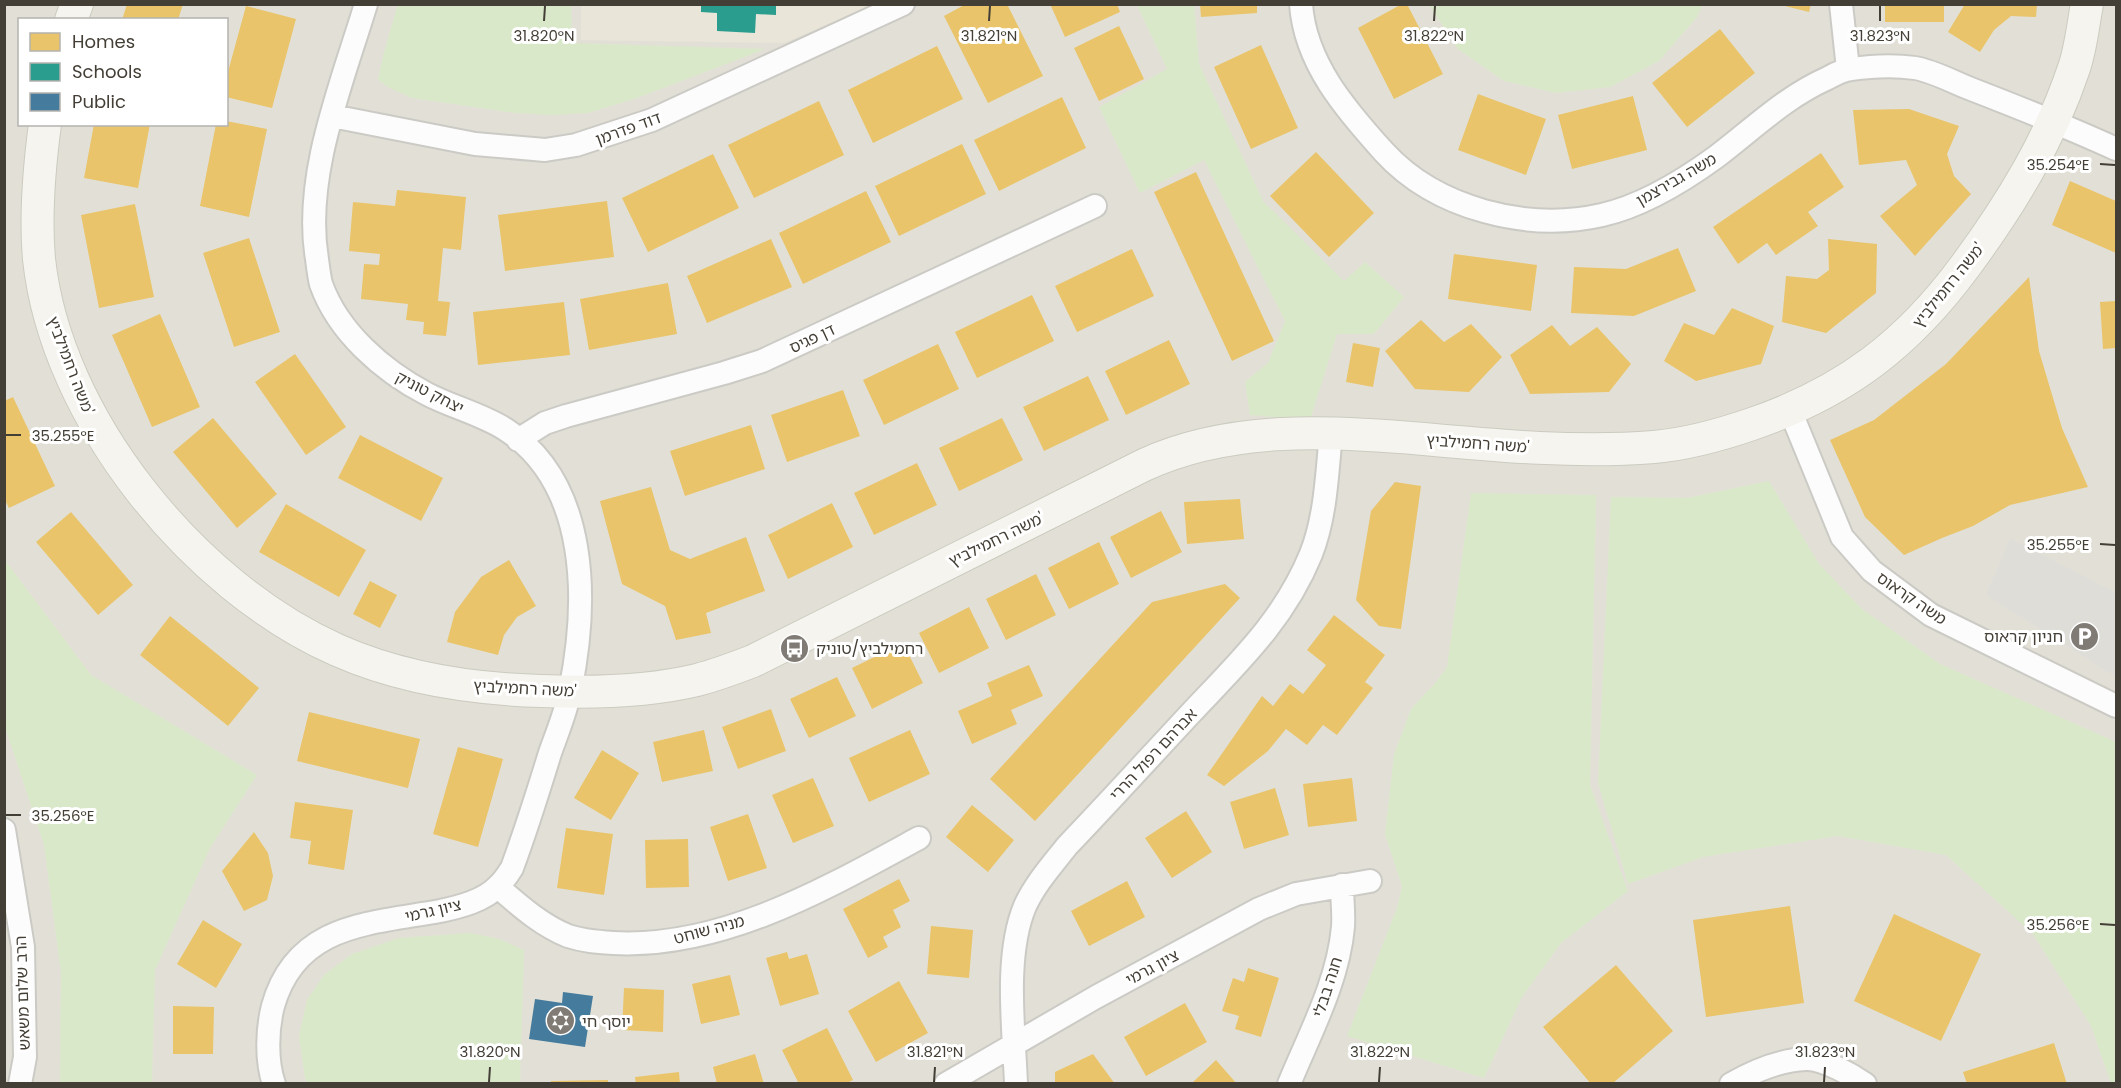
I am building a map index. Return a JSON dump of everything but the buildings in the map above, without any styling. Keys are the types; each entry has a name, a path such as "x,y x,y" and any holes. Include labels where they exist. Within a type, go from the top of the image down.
{"street":[{"name":"יצחק טוניק","path":"366,4 316,178 312,217 321,283 336,314 384,367 427,394 504,429 553,476 565,503 580,578 579,622 570,692"},
{"name":"דוד פדרמן","path":"332,116 485,145 545,150 576,145 652,120 903,4"},
{"name":"משה גבירצמן","path":"1301,4 1310,45 1324,76 1343,104 1391,159 1424,186 1451,199 1526,219 1568,220 1603,215 1642,201 1715,158 1771,112 1806,87 1848,69 1917,68 2053,120 2116,149"},
{"path":"1841,4 1848,69"},
{"name":"משה רחמילביץ'","path":"45,126 38,189 39,251 45,291 54,327 85,407 106,444 159,513 235,589 273,616 337,650 371,663 428,679 511,690 570,692 696,681 753,661 1166,455 1201,446 1236,439 1331,433 1554,448 1656,447 1697,441 1790,410 1829,391 1858,373 1908,333 1933,308 1985,240 2037,156 2053,120 2075,66 2087,4"},
{"name":"דן פגיס","path":"518,440 545,423 566,416 762,361 1095,206"},
{"name":"משה קראוס","path":"1790,410 1842,537 1872,571 1931,615 2116,706"},
{"name":"אברהם רפול הררי","path":"1016,1083 1013,962 1017,931 1026,905 1043,876 1067,846 1250,650 1281,613 1312,551 1325,495 1331,433"},
{"name":"ציון גרמי","path":"274,1083 269,1023 277,994 290,967 314,944 332,934 368,924 453,908 482,897 498,887 512,868 570,692"},
{"name":"הרב שלום משאש","path":"4,830 23,947 25,1057 20,1083"},
{"name":"מניה שוחט","path":"498,887 540,923 570,936 594,942 628,944 663,941 712,932 769,912 825,889 920,838"},
{"name":"ציון גרמי","path":"946,1083 1014,1043 1259,909 1296,894 1370,881"},
{"name":"חנה בבלי","path":"1289,1083 1323,1004 1337,960 1343,926 1342,885"},
{"path":"1731,1083 1760,1068 1808,1058 1846,1071 1866,1083"}],"shaded area":[{"path":"5,5 2116,5 2116,1083 5,1083"},
{"path":"581,5 873,5 784,43 581,40"},
{"name":"חניון קראוס","path":"2010,538 2116,593 2116,677 1986,595"}],"green space":[{"path":"398,4 571,5 572,43 765,49 637,98 588,113 553,115 515,113 412,98 378,80"},
{"path":"1137,5 1194,5 1199,64 1263,201 1344,281 1365,262 1404,297 1374,334 1337,334 1310,420 1250,415 1245,382 1268,363 1285,321 1204,160 1140,193 1099,107 1167,69"},
{"path":"1429,5 1702,5 1697,17 1659,61 1610,87 1556,93 1504,81 1458,49"},
{"path":"1769,481 1819,564 1862,609 1940,664 2116,742 2116,1083 2111,1083 2091,1026 2033,934 1946,855 1838,836 1703,857 1628,884 1598,783 1611,497 1687,498"},
{"path":"1471,493 1596,495 1590,785 1628,891 1561,943 1522,997 1484,1078 1347,1036 1397,908 1402,886 1385,834 1394,755 1411,709 1447,667"},
{"path":"4,559 91,675 257,775 210,848 155,970 152,1083 60,1083 61,973 44,845 5,727"},
{"path":"470,933 499,939 524,950 520,1083 308,1083 305,1078 299,1036 307,1000 324,975 352,954 399,938"}],"place":[{"name":"חניון קראוס","path":"2084,636"},
{"name":"רחמילביץ/טוניק","path":"795,648"},
{"name":"יוסף חי","path":"561,1021"}]}
